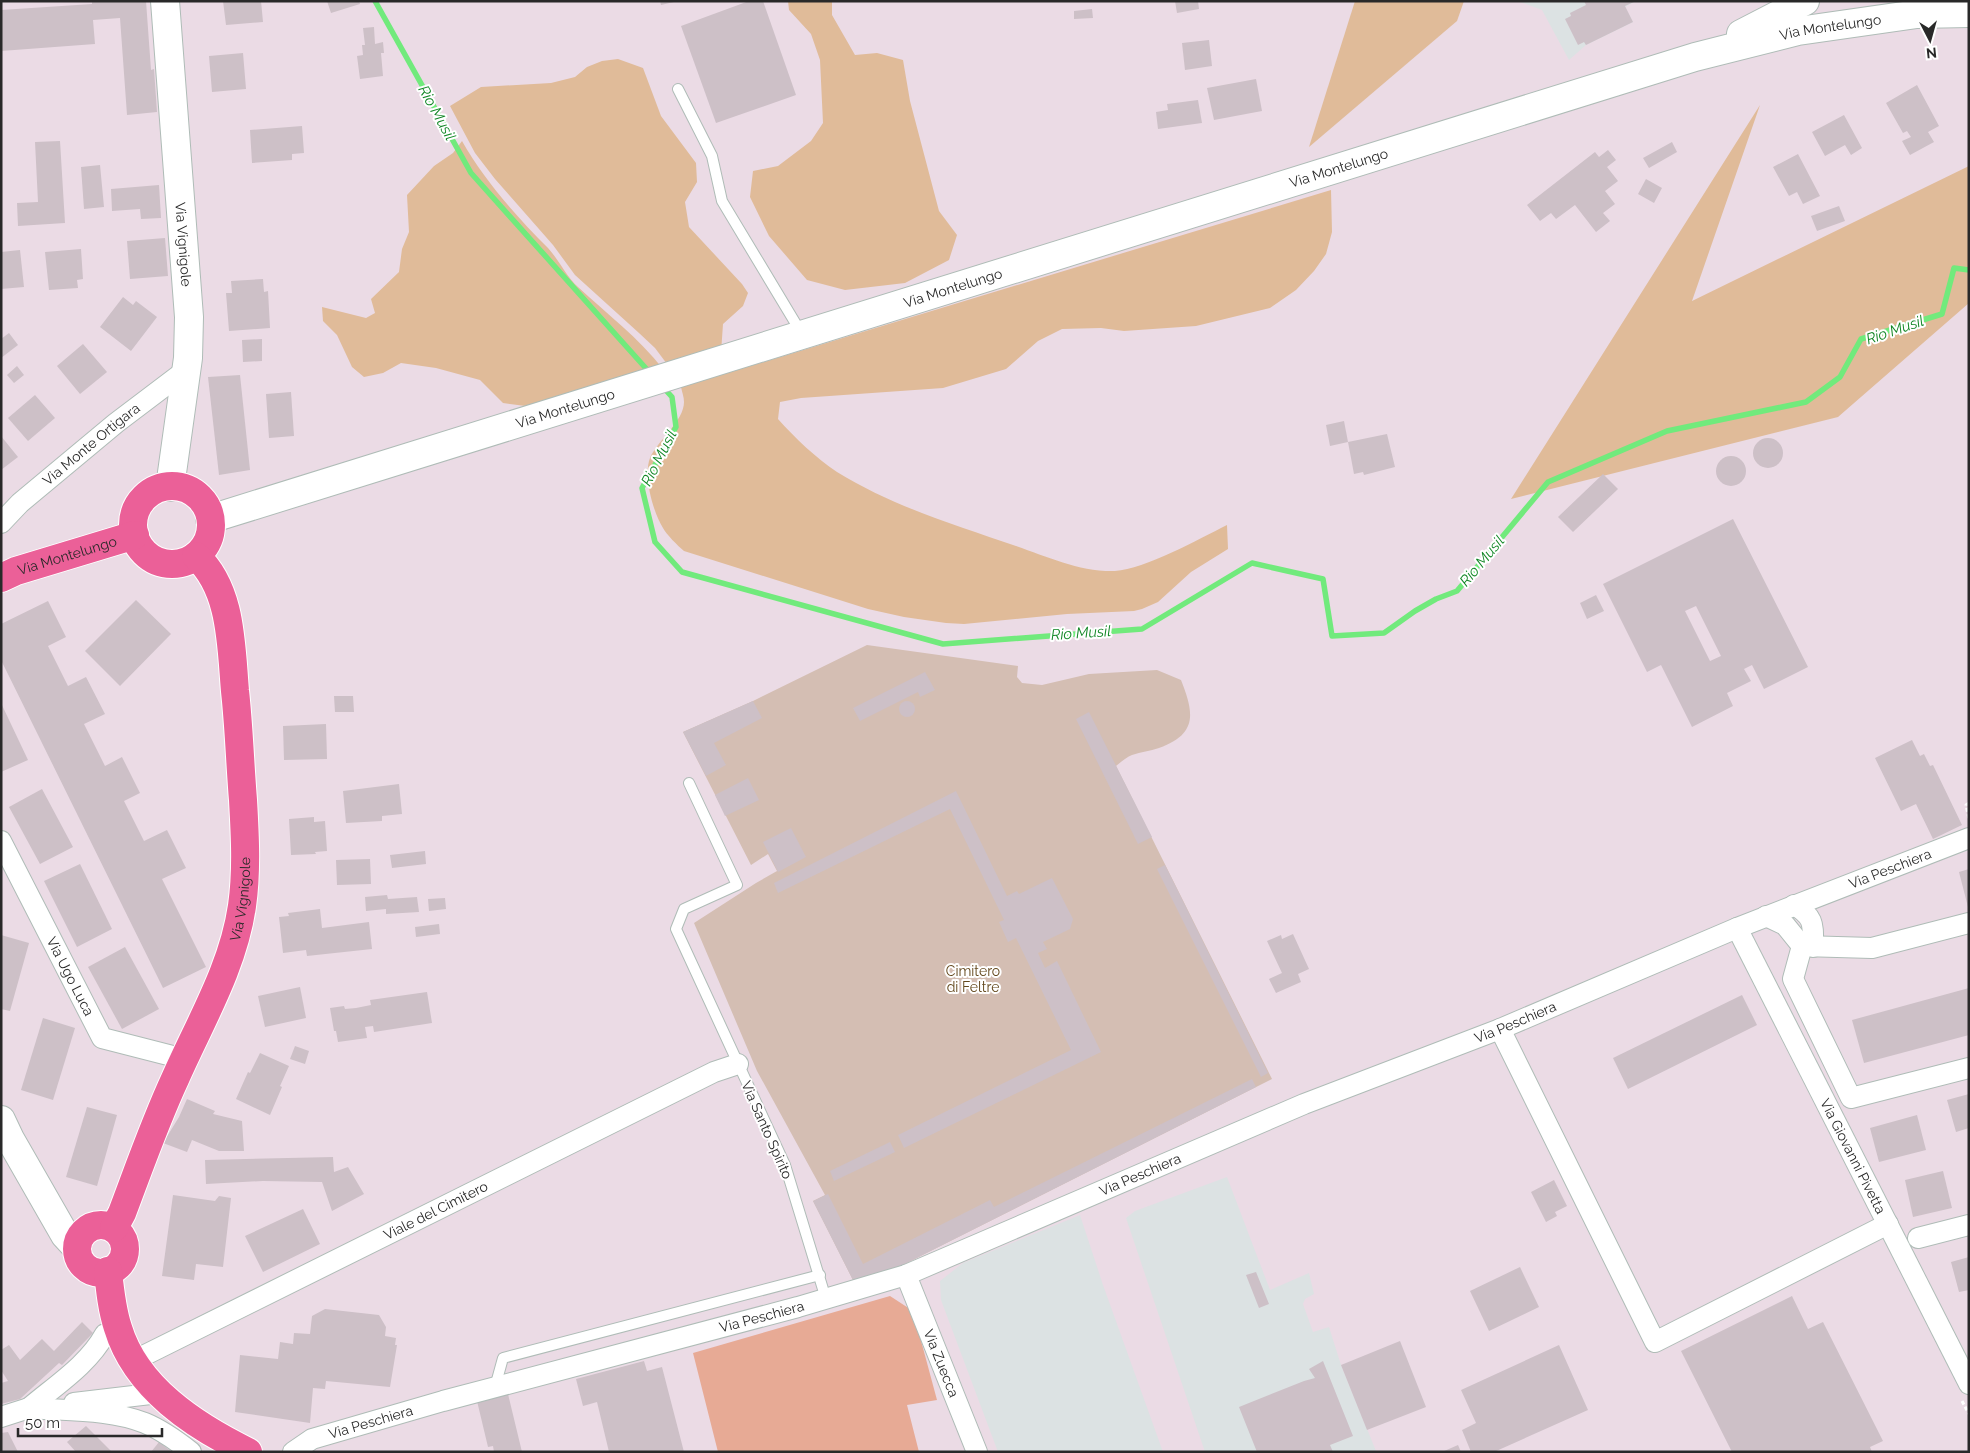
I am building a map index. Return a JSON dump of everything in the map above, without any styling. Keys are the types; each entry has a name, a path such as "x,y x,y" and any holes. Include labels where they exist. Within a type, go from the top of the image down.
{"main road":[{"path":"170,486 192,492 201,499 207,509 210,520 208,540 196,556 185,562 172,564 160,562 149,556 140,547 133,524 135,513 148,494 170,486"},
{"name":"Via Montelungo","path":"1,578 16,571 135,535"},
{"name":"Via Vignigole","path":"114,1228 184,1059 221,981 232,948 242,906 245,877 244,835 238,724 230,638 221,593 204,563 196,556"},
{"path":"107,1225 114,1228 124,1240 125,1248 121,1262 102,1271 89,1269 80,1260 77,1248 82,1234 93,1226 107,1225"},
{"path":"102,1271 118,1330 133,1361 159,1393 186,1416 248,1452"},
{"path":"102,1271 98,1313 104,1334 117,1350 133,1361"}],"street":[{"name":"Via Vignigole","path":"165,1 189,317 186,370 170,486"},
{"name":"Via Montelungo","path":"1695,57 1805,1"},
{"path":"1888,1 1917,14"},
{"name":"Via Montelungo","path":"210,520 1695,57 1798,31 1917,14 1969,13"},
{"name":"Via Monte Ortigara","path":"1,523 27,496 116,423 186,370"},
{"name":"Via Peschiera","path":"292,1452 312,1439 495,1387 826,1299 906,1275 1304,1104 1500,1029 1766,916 1969,838"},
{"name":"Via Ugo Luca","path":"1,841 102,1038 184,1059"},
{"path":"1794,905 1808,913 1813,926 1808,946 1793,979 1851,1098 1969,1068"},
{"path":"1766,916 1785,925 1808,946 1872,948 1969,923"},
{"name":"Via Giovanni Pivetta","path":"1737,928 1967,1377"},
{"path":"1500,1029 1655,1342 1888,1224"},
{"name":"Viale del Cimitero","path":"133,1361 714,1072 738,1064"},
{"path":"4,1133 65,1234 77,1248"},
{"path":"1918,1238 1969,1225"},
{"name":"Via Zuecca","path":"906,1275 977,1452"},
{"path":"30,1408 83,1363 99,1344 104,1334"},
{"path":"1,1416 30,1408 159,1393"},
{"path":"30,1408 121,1416 145,1423 173,1438 191,1452"}],"lane":[{"path":"678,89 712,156 722,201 803,335"},
{"name":"Via Santo Spirito","path":"689,783 737,884 684,909 676,929 785,1165 826,1299"},
{"path":"495,1387 503,1358 820,1275"}],"path":[{"path":"1969,803 1966,805 1969,819"}],"shaded area":[{"path":"788,1 832,1 832,15 855,55 877,53 903,60 910,101 939,211 957,235 949,260 905,283 845,290 807,280 769,236 750,197 753,171 778,166 811,141 823,123 820,60 811,34 789,10"},
{"path":"1355,1 1464,1 1457,21 1309,147"},
{"path":"1518,1 1636,1 1625,7 1633,22 1586,45 1569,60 1542,10"},
{"path":"618,59 643,68 661,116 696,163 697,182 685,202 689,227 742,284 748,293 743,306 723,324 721,353 667,364 655,348 575,275 553,245 495,179 475,153 450,106 481,87 551,83 575,77 587,67 602,61"},
{"path":"1760,105 1692,301 1969,166 1969,303 1838,417 1511,499"},
{"path":"462,141 490,184 552,253 574,283 633,337 663,369 541,408 503,403 480,380 436,368 401,363 383,373 364,377 352,367 337,335 323,321 322,307 366,318 375,313 371,299 399,272 402,249 409,232 407,195 434,166 453,153"},
{"path":"1331,190 1332,232 1326,254 1314,271 1296,290 1270,308 1196,326 1124,331 1101,328 1062,329 1038,341 1006,369 943,388 801,398 780,402 778,419 821,460 858,484 924,514 1077,566 1102,571 1127,569 1172,552 1227,525 1228,549 1191,572 1158,602 1134,611 1067,614 964,624 904,617 868,609 684,551 667,533 659,521 648,484 648,466 654,451 680,416 683,409 684,400 681,387"},
{"path":"1227,1177 1270,1290 1309,1273 1314,1294 1305,1299 1303,1304 1313,1332 1329,1327 1341,1365 1376,1451 1205,1452 1126,1218 1135,1211"},
{"path":"1080,1215 1163,1452 998,1452 941,1300 940,1281 963,1263"},
{"path":"890,1296 913,1311 937,1400 907,1405 919,1452 718,1452 693,1353"}],"green space":[{"name":"Cimitero di Feltre","path":"867,645 1018,666 1017,677 1022,683 1042,685 1089,674 1157,670 1181,680 1189,703 1190,721 1187,729 1172,742 1159,748 1132,755 1116,766 1272,1079 857,1288 813,1201 825,1195 757,1071 694,923 777,871 768,854 751,865 683,732 753,701"}],"building":[{"path":"92,1 146,1 151,70 154,69 157,112 127,115 120,18 93,20 95,44 1,51 1,10 92,4"},
{"path":"223,1 261,1 263,22 226,25"},
{"path":"327,1 359,1 360,4 331,13"},
{"path":"660,1 674,1 674,2 661,5"},
{"path":"749,1 763,1 796,95 716,123 681,26"},
{"path":"1175,1 1198,1 1199,9 1177,13"},
{"path":"1584,1 1636,1 1625,6 1633,22 1586,45 1584,42 1578,45 1565,19 1571,16 1570,13 1586,5"},
{"path":"1092,9 1093,18 1074,19 1074,11"},
{"path":"374,27 375,44 383,42 384,53 381,53 383,76 360,79 357,56 363,55 362,45 365,45 363,28"},
{"path":"1209,40 1212,66 1185,70 1182,43"},
{"path":"243,53 246,89 212,92 209,56"},
{"path":"1256,79 1262,111 1214,120 1207,88"},
{"path":"1917,85 1939,126 1928,132 1934,142 1910,155 1902,141 1911,137 1907,131 1903,133 1886,103"},
{"path":"1198,100 1202,123 1158,129 1156,112 1168,110 1167,104"},
{"path":"1844,115 1862,148 1851,155 1845,145 1825,156 1812,132"},
{"path":"302,126 304,153 292,154 292,160 252,163 250,130"},
{"path":"60,141 65,223 18,226 17,203 38,202 35,142"},
{"path":"1672,142 1677,152 1649,168 1643,158"},
{"path":"1608,150 1616,160 1607,167 1618,181 1605,191 1615,204 1603,213 1610,221 1596,232 1575,205 1556,219 1551,213 1540,221 1527,205 1595,152 1599,157"},
{"path":"1798,154 1820,196 1803,204 1797,192 1789,196 1773,167"},
{"path":"100,165 104,207 84,209 81,167"},
{"path":"1646,179 1662,188 1654,203 1638,194"},
{"path":"159,185 161,218 141,219 140,209 112,211 111,189"},
{"path":"1839,206 1845,221 1817,231 1811,216"},
{"path":"165,238 168,276 130,279 127,241"},
{"path":"81,249 83,279 77,280 78,288 49,290 45,252"},
{"path":"20,250 24,287 1,289 1,252"},
{"path":"263,279 264,292 268,291 270,328 229,331 226,293 232,293 231,281"},
{"path":"123,297 133,305 136,301 157,317 131,351 100,327"},
{"path":"9,333 18,345 1,358 1,339"},
{"path":"262,339 262,361 243,362 242,340"},
{"path":"83,344 107,372 80,394 57,366"},
{"path":"17,366 24,375 14,383 7,375"},
{"path":"240,375 250,470 219,475 208,377"},
{"path":"291,392 294,436 269,438 266,394"},
{"path":"35,395 55,418 28,441 8,418"},
{"path":"1344,421 1348,442 1330,446 1326,425"},
{"path":"1387,434 1395,467 1364,475 1363,472 1354,474 1348,442"},
{"path":"1,436 18,457 1,470"},
{"path":"1768,438 1779,442 1783,453 1779,464 1768,468 1757,464 1753,453 1757,442"},
{"path":"1731,456 1742,460 1746,471 1742,482 1731,486 1720,482 1716,471 1720,460"},
{"path":"1603,474 1618,489 1573,532 1558,517"},
{"path":"1733,519 1808,667 1764,689 1752,665 1744,669 1751,681 1727,693 1733,706 1692,727 1661,665 1647,672 1603,584","holes":["1696,606 1721,656 1710,661 1685,611"]},
{"path":"1596,595 1604,611 1587,619 1580,603"},
{"path":"136,600 171,634 120,686 85,651"},
{"path":"48,601 66,637 48,646 68,686 86,677 105,714 84,724 105,766 122,757 140,793 124,801 144,841 167,830 186,868 162,879 206,967 163,988 1,660 1,624"},
{"path":"925,672 935,690 920,697 918,692 860,721 853,708"},
{"path":"334,696 353,696 354,712 335,712"},
{"path":"753,701 762,718 714,743 726,765 706,776 683,732"},
{"path":"907,701 915,709 907,717 899,709"},
{"path":"1,703 28,760 1,772"},
{"path":"1089,712 1152,837 1138,844 1076,719"},
{"path":"326,724 327,759 284,760 283,726"},
{"path":"1912,740 1920,756 1924,754 1930,766 1933,765 1962,825 1933,839 1916,804 1901,811 1875,758"},
{"path":"748,778 759,800 725,816 715,795"},
{"path":"399,784 402,814 382,816 382,821 346,823 343,791"},
{"path":"42,789 73,847 40,864 9,807"},
{"path":"956,791 1007,896 1017,891 1019,894 1052,878 1073,919 1070,929 1043,942 1047,949 1038,953 1045,968 1057,961 1101,1052 904,1148 898,1135 1071,1050 1016,938 1008,942 999,922 1004,920 950,809 778,893 774,883"},
{"path":"314,817 314,822 325,821 327,851 315,852 316,854 291,855 289,819"},
{"path":"791,828 806,857 778,872 763,842"},
{"path":"425,851 426,864 392,868 390,855"},
{"path":"370,859 371,884 337,885 336,860"},
{"path":"80,864 112,929 77,947 44,881"},
{"path":"1165,865 1268,1073 1261,1077 1157,869"},
{"path":"1969,869 1969,907 1968,907 1959,872"},
{"path":"387,895 388,899 417,897 419,912 386,914 386,909 366,911 365,897"},
{"path":"445,898 446,909 429,911 428,899"},
{"path":"320,909 322,928 369,922 372,949 307,956 306,950 283,953 279,917 289,916 288,913"},
{"path":"439,924 440,934 416,937 415,927"},
{"path":"1293,934 1309,969 1298,974 1301,982 1276,993 1269,979 1282,973 1267,941 1281,935 1282,939"},
{"path":"1,935 29,943 10,1011 1,1009"},
{"path":"125,947 159,1009 122,1029 88,967"},
{"path":"300,987 306,1018 265,1027 258,996"},
{"path":"1969,988 1969,1035 1864,1063 1852,1020"},
{"path":"427,992 432,1023 374,1032 373,1026 365,1027 367,1038 338,1042 330,1008 344,1006 345,1009 356,1008 371,1005 370,1000"},
{"path":"1742,995 1757,1025 1628,1089 1613,1058"},
{"path":"43,1018 75,1028 53,1100 21,1090"},
{"path":"295,1046 309,1051 305,1064 290,1059"},
{"path":"260,1053 289,1066 270,1115 236,1099 248,1072 250,1073"},
{"path":"1252,1079 1256,1087 857,1288 813,1201 828,1194 863,1264 990,1200 994,1207"},
{"path":"1969,1094 1969,1128 1956,1132 1947,1100"},
{"path":"187,1099 215,1111 213,1114 242,1121 244,1151 219,1151 192,1140 187,1152 163,1143 179,1117"},
{"path":"87,1107 117,1115 97,1186 66,1177"},
{"path":"1917,1115 1926,1150 1879,1162 1870,1128"},
{"path":"890,1142 895,1152 834,1181 830,1171"},
{"path":"333,1157 334,1172 348,1167 364,1194 332,1211 322,1182 263,1181 206,1184 205,1160"},
{"path":"1943,1171 1952,1208 1913,1217 1905,1180"},
{"path":"1554,1180 1567,1206 1555,1212 1557,1216 1546,1222 1531,1192"},
{"path":"173,1195 215,1201 219,1196 231,1198 223,1267 196,1264 194,1280 162,1276"},
{"path":"303,1209 320,1244 263,1272 245,1236"},
{"path":"1969,1257 1969,1290 1959,1292 1951,1262"},
{"path":"1520,1267 1539,1307 1489,1331 1470,1291"},
{"path":"1256,1272 1269,1304 1259,1308 1246,1275"},
{"path":"1792,1296 1808,1329 1823,1322 1883,1441 1870,1447 1872,1452 1732,1452 1681,1351"},
{"path":"325,1309 379,1315 386,1327 385,1336 396,1338 395,1345 397,1345 390,1387 326,1381 325,1389 313,1388 310,1423 235,1412 240,1355 278,1359 280,1342 293,1344 294,1333 310,1334 312,1316"},
{"path":"82,1322 93,1333 62,1365 59,1363 20,1399 1,1404 1,1383 8,1381 1,1370 1,1350 9,1345 20,1360 42,1339 54,1351"},
{"path":"1400,1341 1426,1407 1367,1430 1341,1365"},
{"path":"1559,1345 1588,1410 1494,1452 1471,1452 1462,1430 1476,1423 1461,1390"},
{"path":"644,1361 647,1371 662,1367 684,1452 609,1452 597,1402 583,1406 576,1379"},
{"path":"1323,1361 1353,1436 1330,1445 1333,1452 1257,1452 1239,1407 1315,1378 1309,1369"},
{"path":"508,1394 522,1452 494,1452 493,1446 488,1447 477,1401"},
{"path":"86,1426 112,1452 76,1452 67,1442"},
{"path":"8,1432 18,1452 1,1452 1,1433"},
{"path":"159,1442 172,1452 151,1452"},
{"path":"1458,1445 1461,1452 1442,1452"}],"waterway":[{"name":"Rio Musil","path":"375,1 471,173 651,374"},
{"name":"Rio Musil","path":"662,386 672,397 676,427 642,488 655,542 682,572 943,644 1142,629 1252,563 1323,579 1332,636 1384,633 1415,611 1436,599 1457,591 1548,482 1667,431 1806,402 1840,377 1861,339 1942,314 1954,268 1969,270"}]}
